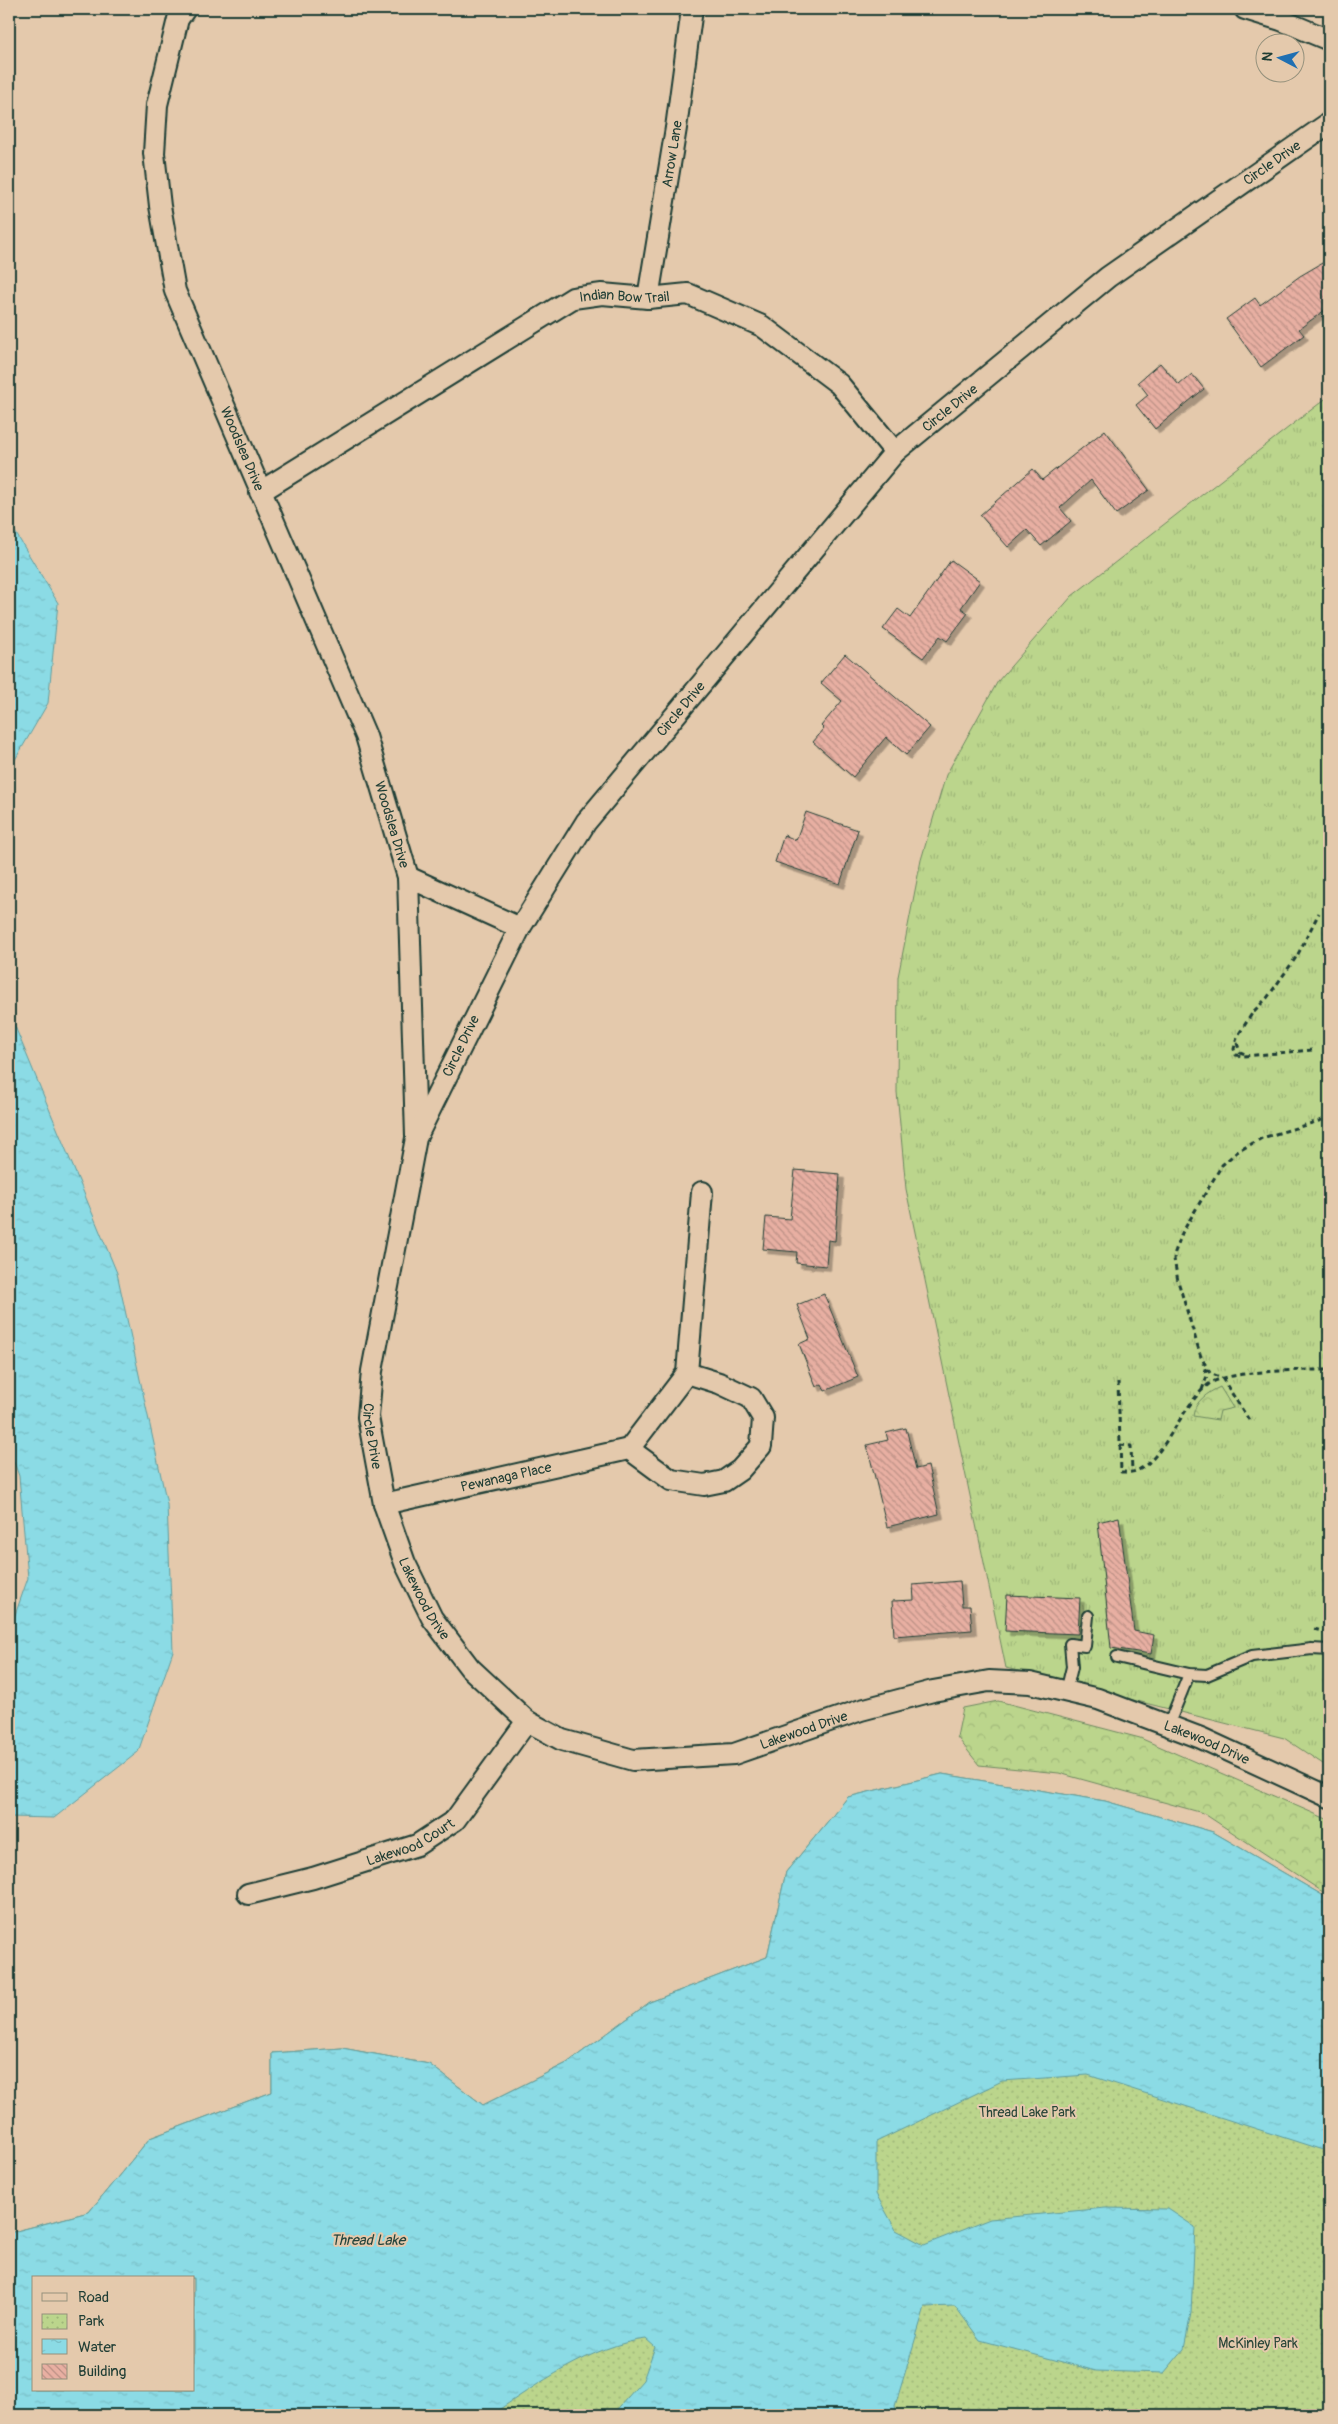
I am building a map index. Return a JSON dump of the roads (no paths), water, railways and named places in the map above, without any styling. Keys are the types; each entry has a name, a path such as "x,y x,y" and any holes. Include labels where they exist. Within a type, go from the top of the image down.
{"street":[{"name":"Woodslea Drive","path":"185,9 178,19 157,105 154,153 160,206 175,291 366,736 408,877 416,1138"},
{"name":"Arrow Lane","path":"648,298 676,128 692,9"},
{"path":"1245,9 1281,20 1329,40"},
{"name":"Circle Drive","path":"384,1504 368,1417 372,1371 416,1138 520,928 586,822 895,452 1108,277 1329,123"},
{"name":"Indian Bow Trail","path":"260,492 573,298 602,294 648,298 688,294 762,326 839,384 895,452"},
{"name":"Woodslea Drive","path":"408,877 520,928"},
{"path":"687,1374 719,1383 751,1398 763,1418 761,1446 740,1470 724,1481 704,1485 671,1480 629,1449 687,1374 702,1192"},
{"name":"Pewanaga Place","path":"384,1504 629,1449"},
{"name":"Lakewood Drive","path":"384,1504 406,1563 432,1618 470,1668 527,1721 562,1740 633,1760 734,1754 861,1710 934,1691 989,1681 1030,1683 1098,1699 1168,1726 1329,1797"},
{"name":"Lakewood Court","path":"248,1894 313,1878 417,1845 454,1820 527,1721"}],"lane":[{"path":"1066,1692 1072,1667 1070,1644 1085,1646 1088,1616"},
{"path":"1117,1657 1189,1674 1207,1675 1252,1656 1312,1649 1329,1650"},
{"path":"1168,1726 1189,1674"}],"water":[{"path":"9,522 58,603 48,703 9,770"},
{"path":"9,1012 117,1273 167,1504 173,1651 138,1752 54,1818 9,1817 9,1632 28,1578 19,1476 9,1448"},
{"name":"Thread Lake","path":"942,1774 1105,1801 1213,1832 1329,1899 1329,2152 1088,2075 1002,2081 876,2142 876,2194 896,2230 924,2245 990,2219 1105,2208 1168,2209 1195,2227 1191,2313 1184,2349 1164,2373 1096,2371 980,2340 955,2306 925,2307 895,2406 898,2415 612,2415 643,2380 655,2347 646,2339 605,2349 585,2358 546,2379 491,2415 9,2415 9,2233 89,2212 150,2138 272,2092 272,2053 342,2048 429,2064 483,2105 567,2063 650,2002 767,1957 786,1872 848,1797"}],"park label":[{"name":"Thread Lake Park","path":"1027,2112"},
{"name":"McKinley Park","path":"1258,2343"}]}
